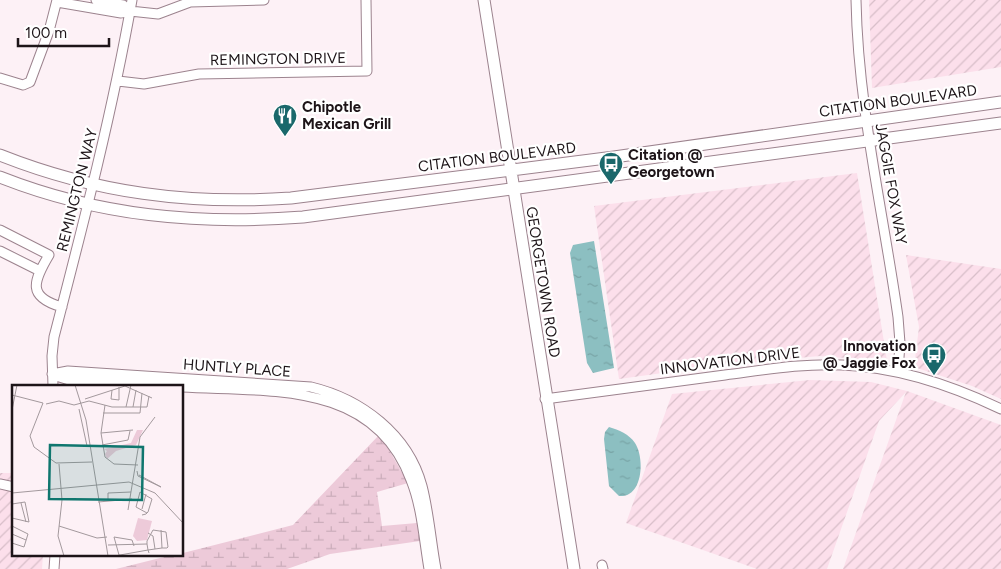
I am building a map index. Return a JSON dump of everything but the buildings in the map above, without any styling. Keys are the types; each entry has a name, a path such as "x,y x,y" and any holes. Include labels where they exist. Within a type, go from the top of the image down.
{"main road":[{"name":"GEORGETOWN ROAD","path":"483,1 574,569"},
{"name":"CITATION BOULEVARD","path":"0,156 93,186 196,200 257,200 291,198 511,170 1001,102"},
{"path":"0,177 89,204 139,214 186,220 268,219 303,217 1001,122"}],"street":[{"path":"96,0 122,5 130,11"},
{"name":"REMINGTON WAY","path":"53,385 54,337 89,204 118,82 132,0"},
{"path":"0,78 23,85 30,82 50,31 57,1 121,14 130,11 158,14 190,2 264,0"},
{"name":"REMINGTON DRIVE","path":"118,82 144,84 199,74 367,72 366,0"},
{"name":"JAGGIE FOX WAY","path":"856,0 858,57 866,120 898,317 900,343 898,372"},
{"path":"0,230 49,255 40,271 36,286 38,294 45,302 62,307"},
{"path":"0,251 40,271"},
{"name":"INNOVATION DRIVE","path":"546,399 793,366 844,365 898,372 959,389 1001,409"},
{"name":"HUNTLY PLACE","path":"52,374 68,371 312,386 334,392 353,401 383,424 406,452 417,472 425,502 436,569"},
{"name":"HUNTLY PLACE","path":"52,374 68,380 163,385"},
{"name":"HUNTLY PLACE","path":"184,386 308,395 338,403 364,417 380,431 402,460 411,479 416,495 429,569"},
{"path":"54,556 54,569"}],"shaded area":[{"path":"869,0 1001,0 1001,67 872,88"},
{"path":"857,173 887,361 820,356 721,365 619,379 594,206"},
{"path":"906,255 1001,269 1001,399 972,386 914,367 919,327"},
{"path":"810,380 871,382 907,391 1001,425 1001,569 843,569 906,392 879,421 827,569 757,569 626,523 672,394"},
{"path":"0,473 12,473 12,556 43,556 42,569 0,569"}],"green space":[{"path":"380,434 408,483 377,492 382,526 417,523 420,541 330,554 287,569 116,569 168,556 184,556 184,553 293,525"}],"water":[{"path":"594,241 614,368 593,373 587,363 570,253 573,245"},
{"path":"609,427 630,437 638,450 641,467 640,476 633,491 627,495 619,496 609,486 604,439 605,432"}],"place":[{"name":"Chipotle Mexican Grill","path":"285,137"},
{"name":"Citation @ Georgetown","path":"611,185"},
{"name":"Innovation @ Jaggie Fox","path":"934,376"}]}
